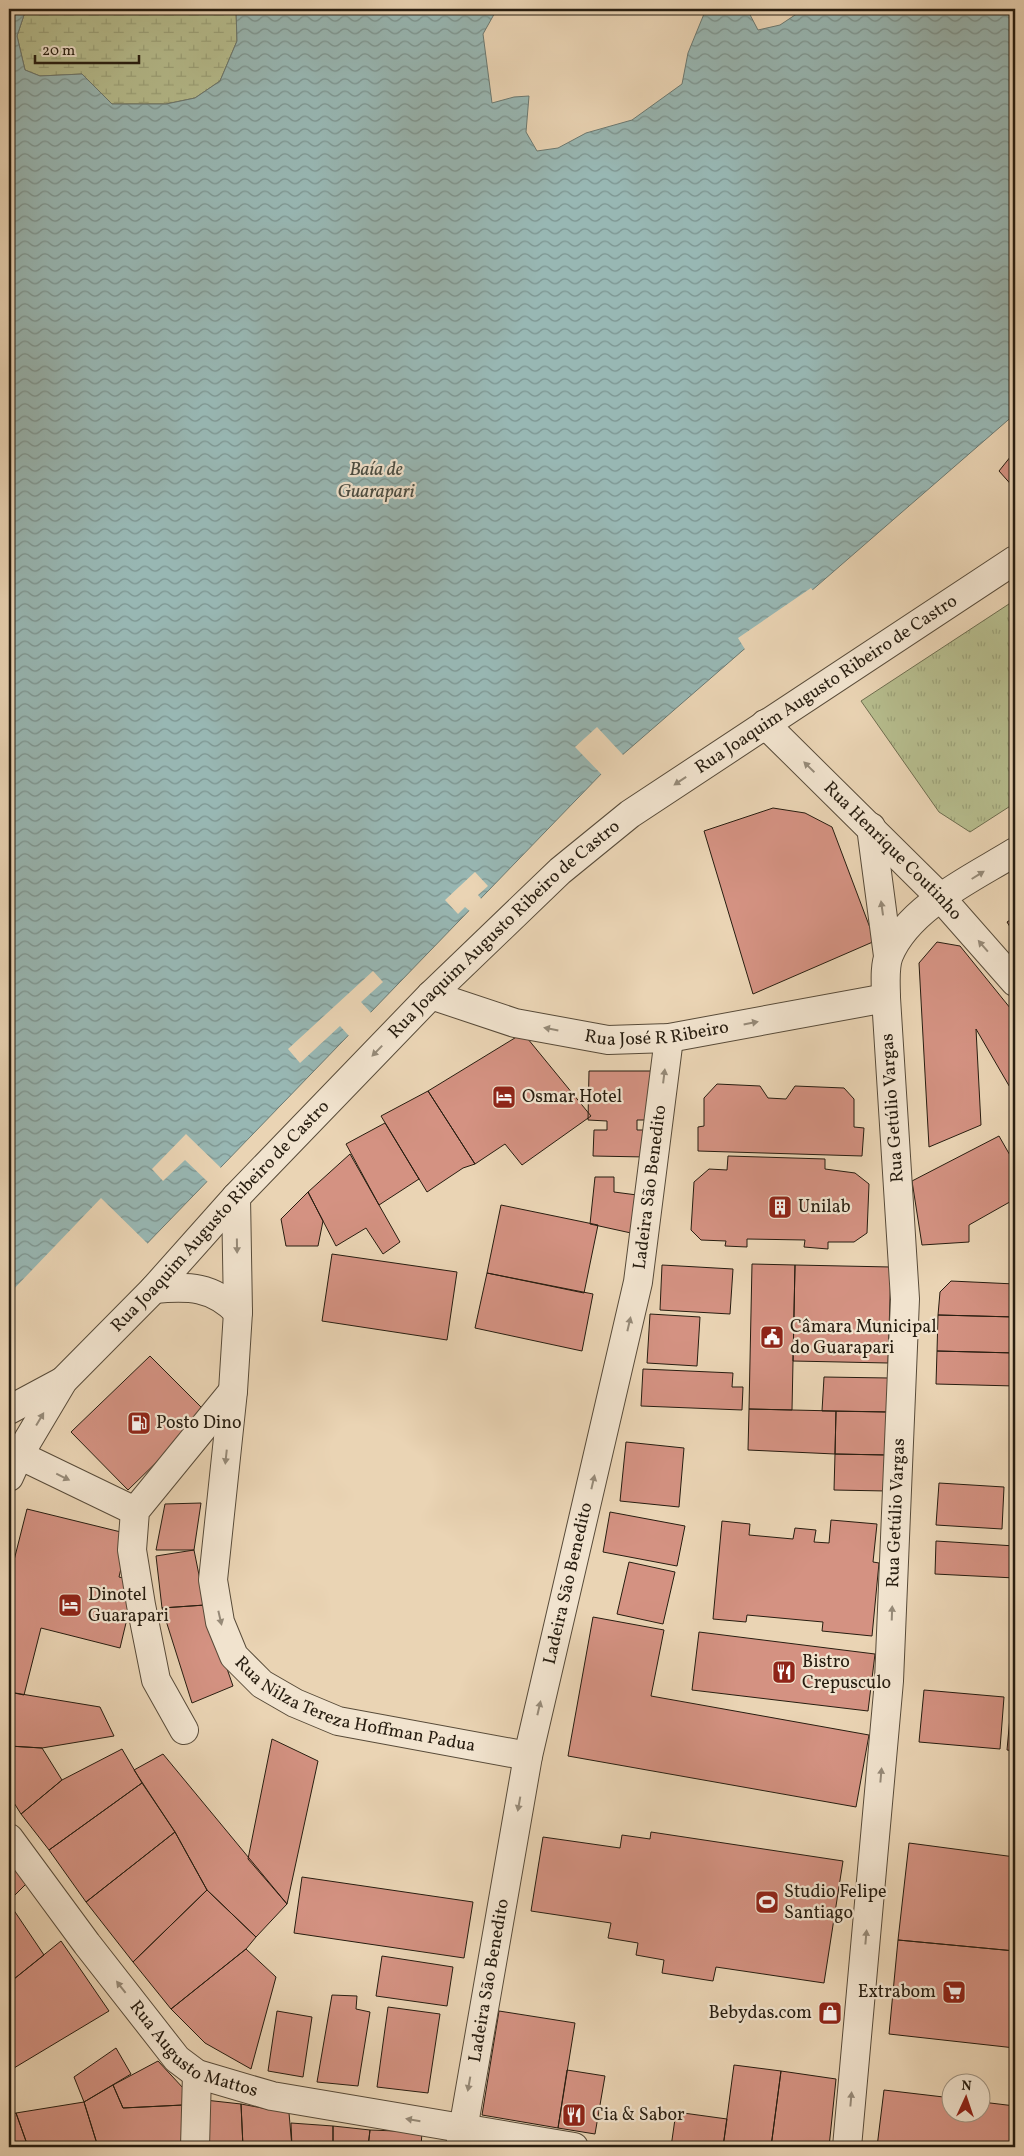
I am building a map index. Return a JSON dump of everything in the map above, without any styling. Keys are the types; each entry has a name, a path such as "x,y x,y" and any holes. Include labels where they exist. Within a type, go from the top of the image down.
{"street":[{"name":"Rua Joaquim Augusto Ribeiro de Castro","path":"14,1466 63,1381 154,1289 236,1197 431,995 560,871 630,814 1015,560"},
{"name":"Rua Henrique Coutinho","path":"765,724 941,898 1015,982"},
{"name":"Rua Getúlio Vargas","path":"847,2147 889,1681 905,1298 886,998 888,956 871,827"},
{"path":"888,956 911,922 941,898 1015,852"},
{"name":"Rua José R Ribeiro","path":"431,995 515,1023 608,1040 669,1038 886,998"},
{"name":"Ladeira São Benedito","path":"461,2138 528,1756 638,1282 669,1038"},
{"name":"Rua Nilza Tereza Hoffman Padua","path":"236,1197 238,1312 213,1580 220,1622 234,1656 262,1684 295,1703 338,1720 528,1756"},
{"path":"154,1289 176,1287 210,1292 225,1299 238,1312"},
{"name":"Rua Joaquim Augusto Ribeiro de Castro","path":"9,1410 63,1381"},
{"path":"184,1730 156,1680 132,1550 135,1511 232,1391"},
{"path":"14,1466 135,1511"},
{"name":"Rua Augusto Mattos","path":"10,1840 86,1944 171,2051 197,2074 272,2096 461,2138 574,2147"},
{"path":"195,2147 197,2074"}],"green space":[{"path":"26,9 236,9 237,41 220,81 195,98 166,104 111,104 82,74 40,76 25,70 17,36"},
{"path":"1015,600 1015,803 970,832 939,812 861,701"}],"water":[{"name":"Baía de Guarapari","path":"9,9 26,9 17,36 25,70 40,76 82,74 112,104 166,104 195,98 220,81 237,41 236,9 497,9 483,34 492,103 514,97 529,96 526,132 537,151 558,148 586,133 632,120 682,84 688,53 706,9 747,9 758,30 780,25 804,9 1015,9 1015,414 605,770 134,1257 96,1221 9,1315"}],"pier":[{"path":"811,588 814,592 746,651 738,638"},
{"path":"597,727 624,756 603,776 575,747"},
{"path":"475,872 488,886 478,895 482,900 471,912 465,907 458,914 445,900"},
{"path":"373,971 383,982 361,1002 372,1014 350,1037 340,1026 300,1063 288,1049"},
{"path":"186,1134 222,1169 209,1183 185,1160 163,1181 152,1169"},
{"path":"101,1198 149,1245 133,1259 96,1225 9,1317 9,1294"}],"building":[{"path":"1015,451 1015,489 999,471"},
{"path":"773,808 805,813 832,827 875,941 753,994 704,831"},
{"path":"1015,917 1015,935 1007,922"},
{"path":"937,942 960,946 1015,1014 1015,1096 976,1029 981,1125 929,1147 919,963"},
{"name":"Osmar Hotel","path":"523,1033 591,1116 522,1165 505,1144 475,1164 428,1091"},
{"path":"589,1071 651,1071 650,1120 637,1120 637,1130 646,1130 646,1157 593,1156 594,1130 607,1130 607,1121 588,1120"},
{"path":"717,1084 760,1086 768,1098 786,1099 795,1086 844,1088 854,1099 854,1127 864,1128 862,1156 698,1151 698,1127 704,1126 704,1098"},
{"path":"428,1091 475,1164 463,1168 427,1192 381,1116"},
{"path":"385,1123 419,1179 379,1205 346,1144"},
{"path":"999,1136 1015,1164 1015,1199 969,1225 969,1242 922,1245 912,1181"},
{"path":"350,1154 400,1242 383,1254 366,1228 336,1246 308,1192"},
{"name":"Unilab","path":"728,1156 825,1159 825,1169 855,1173 869,1184 867,1233 854,1242 828,1242 828,1249 804,1247 805,1240 747,1239 747,1247 725,1246 726,1241 701,1240 691,1230 694,1182 709,1169 727,1170"},
{"path":"595,1177 614,1177 614,1192 637,1195 631,1233 590,1224"},
{"path":"308,1192 323,1221 318,1246 286,1246 281,1219"},
{"path":"501,1205 598,1225 584,1293 487,1273"},
{"path":"332,1254 457,1272 447,1340 322,1321"},
{"name":"Câmara Municipal do Guarapari","path":"752,1264 795,1265 792,1410 749,1409"},
{"path":"662,1265 733,1269 730,1314 660,1310"},
{"path":"795,1265 891,1267 888,1363 793,1361"},
{"path":"487,1273 593,1294 582,1351 475,1328"},
{"path":"951,1281 1015,1284 1015,1317 938,1315 940,1292"},
{"path":"650,1314 700,1317 697,1366 647,1363"},
{"path":"938,1315 1015,1317 1015,1353 937,1351"},
{"path":"937,1351 1015,1353 1015,1386 936,1384"},
{"name":"Posto Dino","path":"150,1356 207,1413 128,1490 71,1432"},
{"path":"643,1369 733,1373 732,1387 743,1387 742,1410 641,1406"},
{"name":"Câmara Municipal do Guarapari","path":"824,1377 889,1378 888,1412 822,1411"},
{"path":"749,1409 836,1411 835,1454 748,1450"},
{"path":"836,1411 888,1412 887,1455 835,1454"},
{"path":"626,1442 684,1448 679,1507 620,1501"},
{"path":"835,1454 887,1455 886,1491 834,1490"},
{"path":"939,1483 1004,1487 1002,1529 936,1525"},
{"path":"201,1503 194,1550 156,1550 165,1504"},
{"name":"Dinotel Guarapari","path":"27,1509 129,1534 119,1577 136,1581 120,1648 41,1628 24,1695 9,1692 9,1580"},
{"path":"610,1512 685,1526 677,1566 603,1552"},
{"path":"831,1520 877,1524 873,1562 879,1563 872,1636 822,1631 823,1622 747,1615 746,1622 713,1619 722,1521 750,1524 749,1535 793,1539 795,1528 816,1530 814,1542 829,1543"},
{"path":"936,1541 1015,1546 1015,1578 935,1574"},
{"path":"194,1550 205,1605 162,1608 156,1556"},
{"path":"629,1562 675,1572 663,1624 617,1614"},
{"path":"205,1605 233,1686 192,1703 162,1608"},
{"path":"593,1617 664,1630 651,1696 869,1735 856,1807 568,1756"},
{"name":"Bistro Crepusculo","path":"699,1632 875,1654 868,1711 692,1690"},
{"path":"924,1690 1004,1697 1000,1749 919,1742"},
{"path":"9,1692 100,1707 114,1736 42,1748 9,1746"},
{"path":"1010,1717 1015,1718 1015,1751 1007,1750"},
{"path":"272,1739 318,1761 287,1904 248,1859"},
{"path":"9,1746 42,1748 62,1780 21,1814 9,1795"},
{"path":"122,1749 142,1783 49,1850 21,1814 62,1780"},
{"path":"163,1754 287,1904 256,1937 207,1890 175,1832 134,1770"},
{"path":"142,1783 175,1832 86,1902 49,1850"},
{"path":"175,1832 207,1890 133,1962 86,1902"},
{"path":"651,1832 843,1861 824,1983 716,1967 713,1981 662,1973 664,1960 636,1955 638,1943 608,1938 611,1923 531,1911 543,1837 620,1848 622,1835 650,1839"},
{"path":"909,1843 1015,1857 1015,1951 898,1940"},
{"path":"9,1861 26,1884 9,1901"},
{"path":"302,1877 473,1902 464,1958 294,1933"},
{"path":"207,1890 256,1937 246,1949 171,2009 133,1962"},
{"path":"9,1903 44,1955 9,1983"},
{"name":"Extrabom","path":"898,1940 1015,1951 1015,2048 889,2034"},
{"path":"61,1941 109,2011 9,2071 9,1983"},
{"path":"246,1949 276,1977 251,2069 205,2043 171,2009"},
{"path":"382,1956 453,1967 447,2006 376,1996"},
{"path":"332,1995 357,1996 356,2009 370,2012 358,2086 317,2082"},
{"path":"388,2007 440,2014 428,2093 377,2087"},
{"path":"277,2011 312,2017 303,2077 268,2071"},
{"path":"499,2011 575,2023 558,2128 482,2115"},
{"path":"116,2048 131,2074 84,2102 74,2077"},
{"path":"158,2061 184,2089 183,2105 123,2108 113,2085"},
{"path":"734,2065 781,2071 771,2147 723,2147"},
{"path":"567,2070 605,2076 595,2134 558,2128"},
{"path":"781,2071 836,2079 829,2147 771,2147"},
{"path":"113,2085 123,2108 183,2105 186,2147 98,2147 84,2102"},
{"path":"884,2090 942,2097 942,2124 992,2124 992,2103 1015,2106 1015,2147 877,2147"},
{"path":"205,2100 241,2104 243,2147 205,2147"},
{"path":"84,2102 98,2147 60,2147 58,2143 27,2144 16,2113"},
{"path":"241,2104 289,2113 292,2147 243,2147"},
{"path":"676,2112 727,2119 723,2147 671,2147"},
{"path":"16,2113 28,2147 9,2147 9,2115"},
{"path":"291,2123 333,2126 333,2147 292,2147"},
{"path":"333,2126 370,2130 368,2147 333,2147"},
{"path":"370,2130 422,2132 421,2147 368,2147"}],"place":[{"name":"Osmar Hotel","path":"504,1097"},
{"name":"Unilab","path":"780,1207"},
{"name":"Câmara Municipal do Guarapari","path":"772,1337"},
{"name":"Posto Dino","path":"139,1423"},
{"name":"Dinotel Guarapari","path":"70,1605"},
{"name":"Bistro Crepusculo","path":"784,1672"},
{"name":"Studio Felipe Santiago","path":"767,1902"},
{"name":"Extrabom","path":"954,1992"},
{"name":"Bebydas.com","path":"830,2013"},
{"name":"Cia & Sabor","path":"574,2115"}]}
